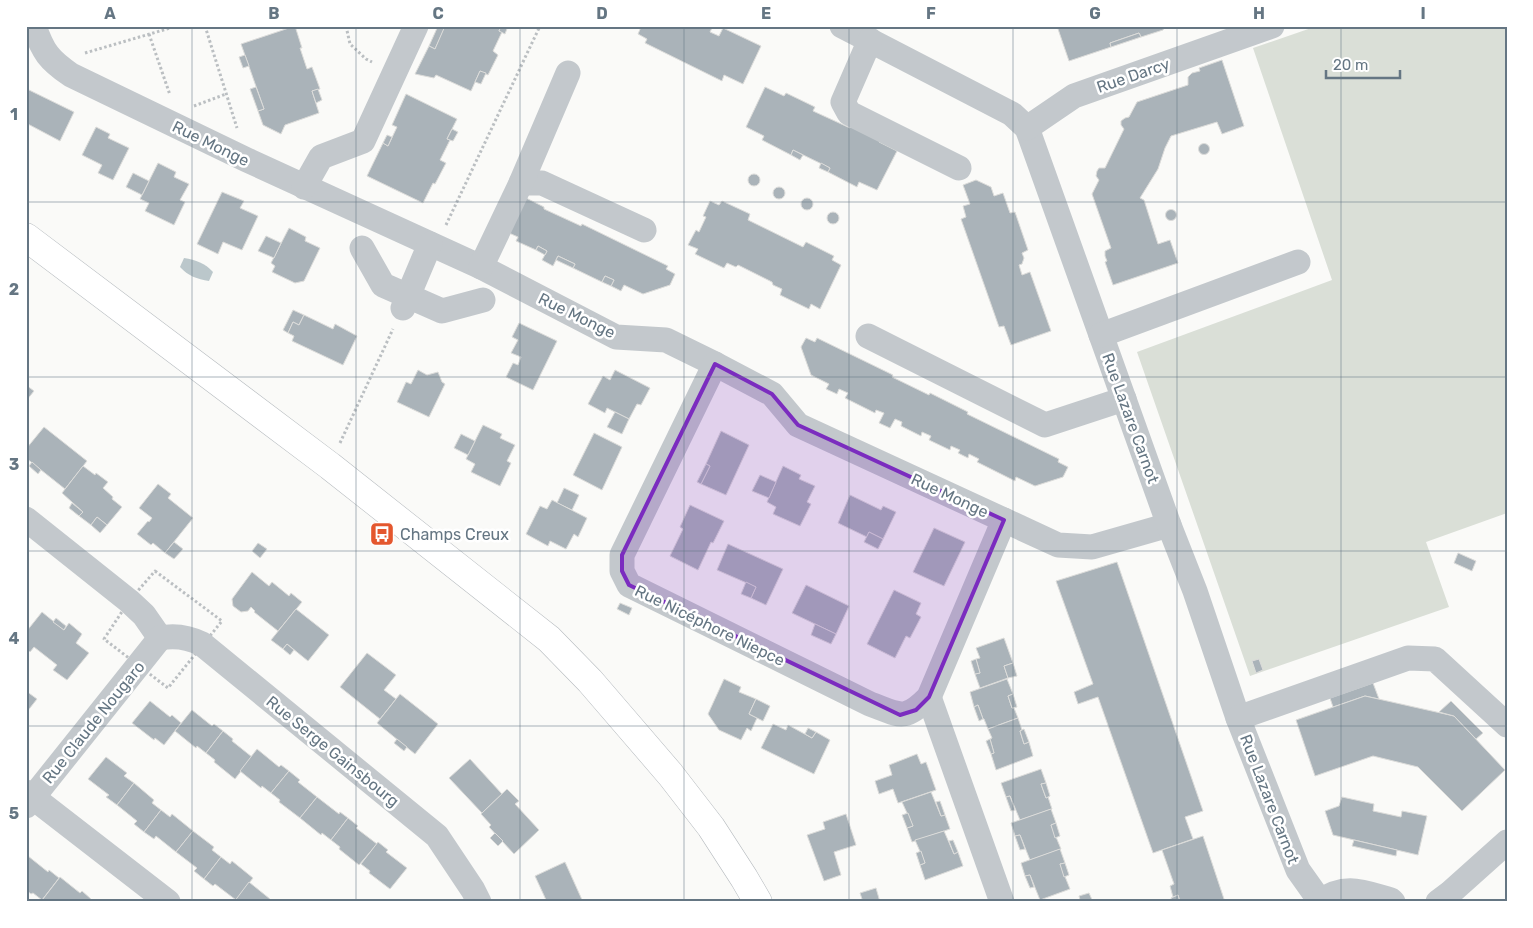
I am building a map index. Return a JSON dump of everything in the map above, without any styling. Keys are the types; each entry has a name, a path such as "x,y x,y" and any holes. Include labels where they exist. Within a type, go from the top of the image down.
{"main road":[{"path":"26,237 330,466 549,639 590,681 670,774 711,827 758,902"}],"street":[{"name":"Rue Monge","path":"34,26 43,49 51,60 71,76 304,187 481,267 616,337 666,340 772,394 798,424 1058,545 1092,547 1169,525"},
{"path":"304,187 320,157 363,141 416,26"},
{"path":"842,26 1012,114 1027,128"},
{"name":"Rue Darcy","path":"1027,128 1074,96 1245,31 1272,26"},
{"path":"870,40 843,102 849,113 959,168"},
{"path":"481,267 521,183 568,73"},
{"name":"Rue Lazare Carnot","path":"1027,128 1169,525 1195,591 1238,718 1298,870 1320,901"},
{"path":"521,183 542,182 644,230"},
{"path":"405,302 430,244"},
{"path":"362,248 383,285 405,302 442,311 483,300"},
{"path":"1101,335 1298,262"},
{"path":"868,336 1045,424 1124,399"},
{"name":"Rue Nicéphore Niepce","path":"715,364 622,555 622,570 629,585 870,704 900,715 916,710 928,697 1004,520"},
{"path":"26,519 129,601 144,615 160,638"},
{"name":"Rue Serge Gainsbourg","path":"160,638 182,637 202,644 437,836 479,902"},
{"name":"Rue Claude Nougaro","path":"28,798 160,638"},
{"path":"1238,718 1408,658 1435,659 1507,725"},
{"path":"928,697 1002,902"},
{"path":"28,798 168,902"},
{"path":"1438,902 1507,842"},
{"path":"1320,901 1333,893 1354,890 1393,902"}],"path":[{"path":"62,69 84,53 177,26"},
{"path":"205,26 247,160"},
{"path":"346,26 350,44 366,59 395,73"},
{"path":"430,244 445,226 540,26"},
{"path":"150,34 170,95 177,98"},
{"path":"193,106 226,94"},
{"path":"330,466 405,302"}],"highlighted area":[{"path":"715,364 772,394 798,425 1004,520 929,697 916,710 900,715 629,585 622,571 622,555"}],"shaded area":[{"path":"1317,26 1507,26 1507,513 1426,542 1449,607 1250,676 1137,352 1332,280 1253,48"},
{"path":"184,258 207,266 213,272 209,281 186,273 180,267"}],"building":[{"path":"295,26 307,69 312,67 320,89 312,91 319,113 285,125 281,134 263,125 258,111 264,109 241,44"},
{"path":"438,26 444,29 435,49 429,46"},
{"path":"445,26 501,26 499,31 502,32 493,51 498,55 488,75 480,71 471,91 436,75 434,78 415,74 429,46 435,49"},
{"path":"501,26 508,26 505,34 499,31"},
{"path":"640,26 713,26 710,32 719,36 723,28 761,46 743,84 724,75 722,81 645,43 647,39 638,34"},
{"path":"1057,26 1166,26 1163,30 1141,37 1139,33 1110,43 1111,47 1069,61"},
{"path":"1139,33 1141,37 1111,47 1110,43"},
{"path":"245,55 249,66 243,68 239,57"},
{"path":"1222,60 1244,126 1222,134 1217,122 1171,136 1158,169 1140,198 1144,200 1158,244 1170,240 1178,263 1113,285 1105,262 1107,261 1105,251 1111,248 1092,194 1099,180 1096,176 1097,171 1099,168 1105,168 1124,129 1121,121 1129,117 1137,102 1188,85 1188,77 1192,73 1200,71 1199,68"},
{"path":"480,71 486,73 481,84 475,82"},
{"path":"256,87 264,109 258,111 250,89"},
{"path":"765,87 784,96 786,93 815,107 813,111 850,128 852,124 881,138 879,142 897,151 877,190 859,182 857,187 828,172 830,168 793,150 791,155 762,140 764,136 746,127"},
{"path":"318,89 322,100 316,103 312,91"},
{"path":"29,90 74,112 60,141 26,123 26,96"},
{"path":"406,94 457,119 447,139 450,140 440,160 446,163 423,203 367,176 383,143 388,146 397,127 392,125"},
{"path":"96,127 110,134 108,138 129,148 113,180 98,173 102,165 82,155"},
{"path":"452,129 458,132 453,141 447,139"},
{"path":"387,135 392,137 388,146 383,143"},
{"path":"1204,143 1210,149 1204,155 1198,149"},
{"path":"793,150 803,155 800,160 791,155"},
{"path":"158,163 176,172 174,177 189,184 180,200 185,202 174,225 145,211 149,203 140,199"},
{"path":"821,163 830,168 828,172 819,168"},
{"path":"133,173 149,181 142,195 126,187"},
{"path":"752,174 756,174 760,180 756,186 752,186 748,182 748,178"},
{"path":"976,180 991,187 994,196 1003,193 1010,213 1015,212 1028,250 1022,253 1024,258 1022,264 1019,265 1022,275 1030,272 1051,331 1011,345 1004,326 999,327 961,219 966,217 963,206 970,204 963,185"},
{"path":"777,187 781,187 785,193 781,199 777,199 773,195 773,191"},
{"path":"222,192 244,201 240,208 258,216 242,250 223,242 218,254 197,244"},
{"path":"526,198 544,207 544,209 581,226 582,224 668,266 666,269 675,274 670,285 643,294 624,285 621,291 611,286 614,280 605,276 602,282 573,268 575,264 558,256 553,266 542,260 547,251 538,246 536,250 516,241 518,237 509,233"},
{"path":"805,198 809,198 813,204 809,210 805,210 801,206 801,202"},
{"path":"710,201 719,205 722,201 750,214 748,220 803,247 806,242 834,256 832,260 841,265 820,309 811,304 809,309 780,295 782,289 738,265 736,267 727,263 724,268 695,254 698,249 688,245 696,230 699,232 706,217 703,216"},
{"path":"1171,209 1177,215 1171,221 1165,215"},
{"path":"831,212 835,212 839,218 835,224 831,224 827,220 827,216"},
{"path":"289,228 306,237 305,241 320,248 304,281 295,283 272,272 275,266 271,263"},
{"path":"266,236 281,243 274,258 258,251"},
{"path":"538,246 547,251 545,255 536,250"},
{"path":"558,256 575,264 573,268 556,260"},
{"path":"605,276 614,280 611,286 602,282"},
{"path":"293,310 304,315 299,325 293,322 288,333 283,330"},
{"path":"304,315 333,329 335,324 357,336 343,365 292,341 294,336 288,333 293,322 299,325"},
{"path":"519,323 557,341 533,390 506,377 513,363 518,365 521,357 511,353 518,340 512,337"},
{"path":"806,338 815,342 817,338 1059,459 1058,462 1068,467 1063,477 1035,486 1016,477 1015,481 977,462 979,459 969,454 968,458 958,453 960,450 951,446 950,450 929,440 931,436 922,432 921,436 901,426 902,422 895,419 890,428 879,423 884,413 876,410 875,413 845,398 848,393 839,389 837,394 826,389 829,384 811,375 801,347"},
{"path":"418,370 427,375 438,372 442,382 445,384 429,417 397,402 406,382 411,384"},
{"path":"615,370 650,388 641,405 637,404 629,419 607,408 605,413 588,404 603,376 610,380"},
{"path":"26,385 34,391 26,401"},
{"path":"615,412 629,419 622,434 607,427"},
{"path":"483,425 502,434 500,438 515,445 507,461 511,463 500,486 471,472 475,464 466,459"},
{"path":"44,427 87,461 65,489 26,458 26,449"},
{"path":"721,431 749,445 726,495 701,484 710,466 706,464"},
{"path":"594,433 622,447 602,490 573,475"},
{"path":"461,434 475,441 468,455 454,448"},
{"path":"32,462 41,470 38,474 29,466"},
{"path":"706,464 710,466 701,484 697,482"},
{"path":"83,466 108,482 103,488 122,507 107,525 97,517 91,525 79,516 83,512 62,493"},
{"path":"783,466 801,475 799,479 815,486 807,502 811,504 800,526 773,514 776,507 767,502"},
{"path":"760,475 776,482 769,498 752,491"},
{"path":"158,484 171,494 168,498 193,518 165,553 153,543 151,545 137,534 152,518 139,508"},
{"path":"564,488 579,495 572,510 557,503"},
{"path":"850,495 881,510 883,506 896,512 883,539 869,532 867,537 838,523"},
{"path":"552,500 587,518 578,537 574,534 566,549 550,541 548,546 526,534 540,506 547,509"},
{"path":"72,503 83,512 79,516 69,508"},
{"path":"690,505 724,521 713,543 711,542 698,570 670,556 683,529 680,527"},
{"path":"97,517 107,525 100,533 91,525"},
{"path":"934,528 965,542 944,586 913,572"},
{"path":"869,532 883,539 878,549 864,542"},
{"path":"174,542 183,549 174,559 165,553"},
{"path":"258,543 267,549 260,558 252,551"},
{"path":"728,544 783,569 766,605 751,598 756,587 717,570"},
{"path":"1458,553 1476,561 1472,571 1454,563"},
{"path":"1117,562 1203,811 1185,817 1193,839 1153,853 1098,697 1078,704 1074,692 1093,684 1056,581"},
{"path":"252,572 269,586 272,582 289,596 291,593 302,602 278,631 254,612 251,607 248,611 241,612 233,606 232,599"},
{"path":"746,582 756,587 751,598 741,594"},
{"path":"806,585 849,606 836,634 792,613"},
{"path":"894,590 921,603 916,614 921,617 910,638 906,636 895,658 867,644"},
{"path":"620,603 632,608 629,615 617,609"},
{"path":"296,609 329,635 308,661 287,644 283,649 271,640"},
{"path":"42,612 64,630 69,623 82,634 76,643 89,653 67,680 53,670 57,665 34,647 30,652 26,648 26,632"},
{"path":"56,618 66,626 64,630 53,622"},
{"path":"815,624 836,634 831,644 811,635"},
{"path":"1004,638 1013,663 1004,666 1008,678 980,688 975,674 980,673 976,659 980,658 976,648"},
{"path":"287,644 294,650 290,655 283,649"},
{"path":"367,653 396,675 384,690 396,699 380,719 340,687"},
{"path":"976,659 980,673 975,674 971,661"},
{"path":"1259,659 1263,670 1256,673 1252,661"},
{"path":"1013,663 1017,676 1008,678 1004,666"},
{"path":"724,679 741,687 739,692 756,699 749,714 757,718 751,731 747,728 741,740 719,730 708,714"},
{"path":"1007,679 1013,694 1008,696 1018,718 988,729 978,705 974,707 970,692"},
{"path":"1373,683 1379,699 1365,696 1333,707 1330,698"},
{"path":"26,691 37,699 26,713"},
{"path":"400,694 438,724 415,754 377,723"},
{"path":"1013,694 1017,707 1012,708 1008,696"},
{"path":"1365,696 1454,716 1505,770 1462,811 1418,767 1373,756 1315,776 1296,720"},
{"path":"756,699 770,706 763,721 749,714"},
{"path":"150,701 181,723 164,745 155,738 154,740 132,723"},
{"path":"1451,701 1483,733 1476,739 1454,716 1439,712"},
{"path":"978,705 983,719 979,721 974,707"},
{"path":"192,710 212,726 214,724 223,731 206,753 197,746 196,748 175,731"},
{"path":"1018,718 1024,744 1029,742 1033,756 996,770 991,754 994,753 990,739 992,738 988,729"},
{"path":"773,724 786,730 788,725 812,738 816,732 830,740 814,774 761,748"},
{"path":"808,728 816,732 812,738 805,734"},
{"path":"1024,729 1029,742 1024,744 1020,731"},
{"path":"223,731 252,757 235,779 206,753"},
{"path":"397,739 407,747 404,751 394,743"},
{"path":"990,739 994,753 991,754 986,741"},
{"path":"257,749 279,767 281,765 289,771 271,793 262,786 261,788 240,771"},
{"path":"917,754 921,764 926,762 936,790 898,803 893,789 879,794 875,781 892,775 889,765"},
{"path":"106,757 127,773 124,776 134,783 117,805 106,797 109,795 88,779"},
{"path":"470,759 502,794 482,813 449,778"},
{"path":"1041,769 1046,783 1041,784 1052,809 1020,820 1010,796 1006,797 1001,783"},
{"path":"289,771 300,780 298,782 317,797 300,818 279,802 280,800 271,793"},
{"path":"134,783 154,800 152,803 161,810 144,832 134,824 137,821 117,805"},
{"path":"1046,783 1050,796 1046,798 1041,784"},
{"path":"507,789 519,801 515,804 539,830 514,854 489,827 491,825 481,814"},
{"path":"931,792 941,816 945,815 950,829 912,842 907,828 913,826 902,802"},
{"path":"1010,796 1015,810 1011,811 1006,797"},
{"path":"317,797 339,814 340,812 348,818 331,840 322,833 321,835 300,818"},
{"path":"1342,797 1374,804 1373,811 1401,817 1402,811 1427,816 1418,855 1333,835 1325,811 1339,806"},
{"path":"940,801 945,815 941,816 936,802"},
{"path":"1051,809 1056,823 1051,825 1061,849 1030,860 1020,835 1015,836 1011,823"},
{"path":"161,810 170,817 172,814 193,831 176,852 156,836 154,839 144,832"},
{"path":"908,813 913,826 907,828 902,815"},
{"path":"846,814 856,845 834,852 841,875 824,881 807,835 825,829 823,822"},
{"path":"348,818 358,826 356,828 377,844 359,865 331,840"},
{"path":"1056,823 1060,836 1055,838 1051,825"},
{"path":"193,831 214,847 212,850 221,857 204,879 194,871 197,868 176,852"},
{"path":"944,831 954,854 958,852 963,866 925,880 920,865 925,863 915,840"},
{"path":"495,833 503,841 498,846 490,838"},
{"path":"1020,835 1025,849 1020,850 1015,836"},
{"path":"1203,836 1225,902 1180,902 1178,895 1173,897 1170,886 1174,884 1162,850"},
{"path":"953,840 958,852 954,854 949,841"},
{"path":"1354,840 1397,850 1396,856 1352,846"},
{"path":"378,842 388,850 386,852 407,868 390,889 369,873 370,871 361,864"},
{"path":"1060,849 1065,863 1060,864 1070,889 1040,900 1030,875 1025,876 1021,863"},
{"path":"921,851 925,863 920,865 916,853"},
{"path":"28,856 59,878 42,900 26,890 26,858"},
{"path":"221,857 230,864 232,861 253,878 236,900 215,884 213,886 204,879"},
{"path":"565,862 583,902 547,902 535,876"},
{"path":"1065,863 1069,875 1064,877 1060,864"},
{"path":"1030,875 1034,887 1030,888 1025,876"},
{"path":"60,877 80,893 82,891 91,899 89,902 47,902 43,899"},
{"path":"249,882 270,899 271,902 234,902"},
{"path":"876,888 880,902 863,902 860,893"},
{"path":"1089,893 1093,902 1075,902 1080,900 1079,896"},
{"path":"1178,895 1180,902 1172,902 1171,898"}],"place":[{"name":"Champs Creux","path":"382,534"}]}
